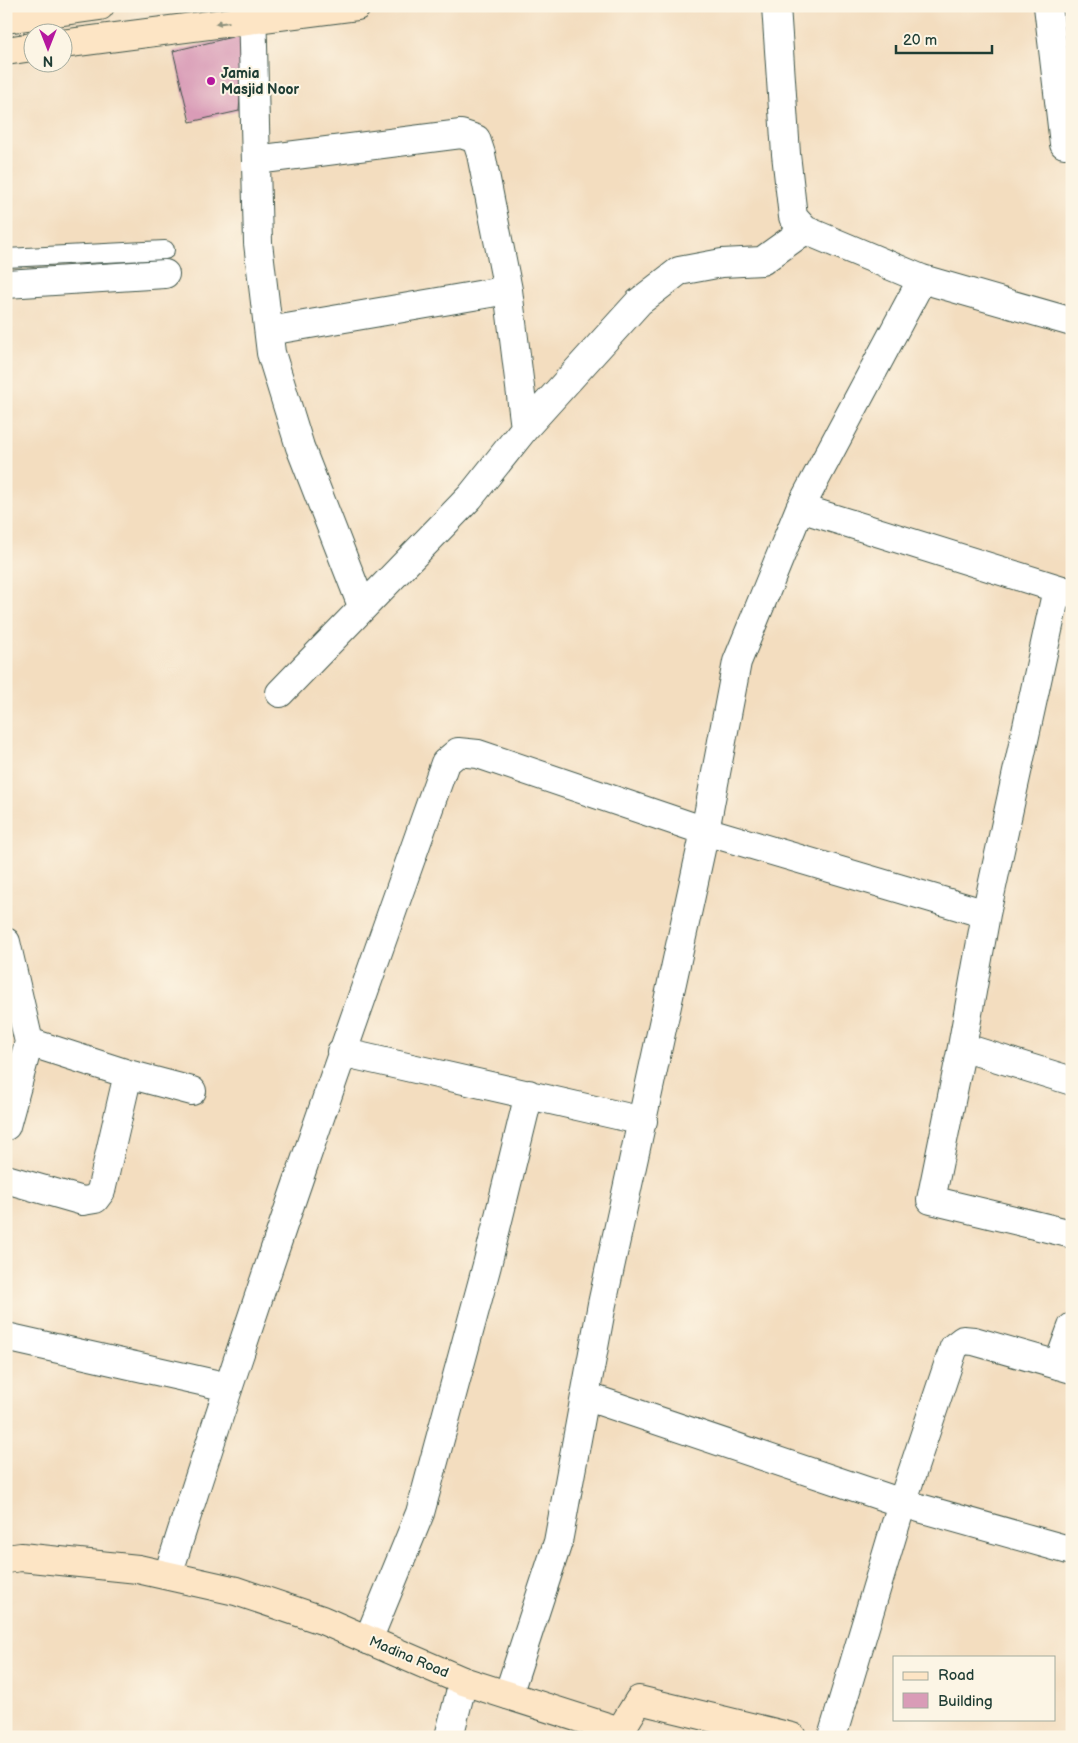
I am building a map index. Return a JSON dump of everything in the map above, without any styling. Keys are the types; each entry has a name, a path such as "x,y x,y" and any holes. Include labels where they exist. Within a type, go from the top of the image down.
{"street":[{"path":"6,19 100,6"},
{"path":"72,42 252,13 357,6"},
{"path":"776,6 786,154 793,217 805,230 922,279 1072,322"},
{"path":"1048,6 1064,144"},
{"path":"252,13 258,243 271,353 300,448 362,606"},
{"path":"6,51 22,49"},
{"path":"256,160 461,134 476,139 481,154 508,290 524,428"},
{"path":"280,693 362,606 470,497 524,428 639,302 679,271 722,263 762,261 805,230"},
{"path":"6,284 165,262"},
{"path":"508,1695 558,1542 602,1304 706,831 737,662 800,508 922,279"},
{"path":"268,331 508,290"},
{"path":"800,508 1064,591 986,914 932,1200 1072,1234"},
{"path":"168,1575 228,1387 341,1052 445,763 458,752 478,754 706,831 986,914"},
{"path":"6,942 29,1042 6,1126"},
{"path":"29,1042 128,1074 192,1091"},
{"path":"962,1047 1072,1081"},
{"path":"341,1052 643,1121"},
{"path":"6,1179 83,1201 94,1199 101,1191 128,1074"},
{"path":"368,1640 420,1513 487,1265 529,1094"},
{"path":"832,1737 902,1503 954,1347 963,1340 974,1341 1065,1367 1072,1327"},
{"path":"6,1337 228,1387"},
{"path":"585,1396 902,1503 1072,1551"},
{"name":"Madina Road","path":"6,1559 21,1557 138,1569 236,1591 322,1620 463,1681 620,1731 639,1700 792,1737"},
{"path":"449,1737 463,1681"}],"lane":[{"path":"6,258 165,262"}],"building":[{"name":"Jamia Masjid Noor","path":"245,34 239,111 190,122 173,51"}],"place":[{"name":"Jamia Masjid Noor","path":"211,81"}]}
